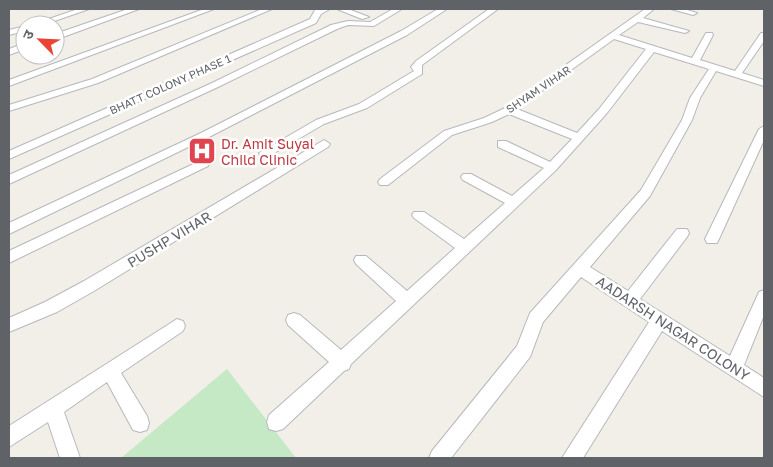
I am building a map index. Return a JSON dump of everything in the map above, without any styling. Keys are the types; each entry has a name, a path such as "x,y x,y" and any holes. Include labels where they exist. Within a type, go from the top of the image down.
{"street":[{"path":"65,15 84,9"},
{"path":"65,33 135,9"},
{"path":"9,83 210,9"},
{"path":"9,108 96,81 268,9"},
{"name":"BHATT COLONY PHASE 1","path":"9,155 313,21 318,12 326,9"},
{"path":"341,9 365,17"},
{"path":"9,180 215,85 334,27 348,23 371,24 398,9"},
{"path":"9,229 205,135 389,42 443,9"},
{"path":"265,153 320,122 363,106 419,72 416,67 418,63 494,9"},
{"name":"SHYAM VIHAR","path":"384,182 448,133 488,120 509,110 650,9"},
{"path":"675,9 693,13"},
{"path":"637,19 685,31"},
{"path":"695,60 709,35"},
{"path":"737,74 764,35"},
{"path":"613,36 715,66 764,83"},
{"path":"276,422 343,363 465,246 552,167 580,138 652,48"},
{"path":"439,458 524,351 536,318 646,193 687,120 695,98 715,66"},
{"path":"509,110 580,138"},
{"path":"712,239 764,129"},
{"name":"PUSHP VIHAR","path":"9,325 51,307 89,286 324,144"},
{"path":"502,144 552,167"},
{"path":"9,257 204,162"},
{"path":"467,177 513,202"},
{"path":"419,215 465,246"},
{"path":"630,301 682,233"},
{"path":"361,260 407,301"},
{"name":"AADARSH NAGAR COLONY","path":"581,269 764,388"},
{"path":"734,368 764,297"},
{"path":"294,320 343,363"},
{"path":"572,458 660,320"},
{"path":"9,437 177,326"},
{"path":"110,371 140,423"},
{"path":"53,408 70,458"}],"green space":[{"path":"227,369 296,458 121,458"}],"place":[{"name":"Dr. Amit Suyal Child Clinic","path":"202,151"}]}
